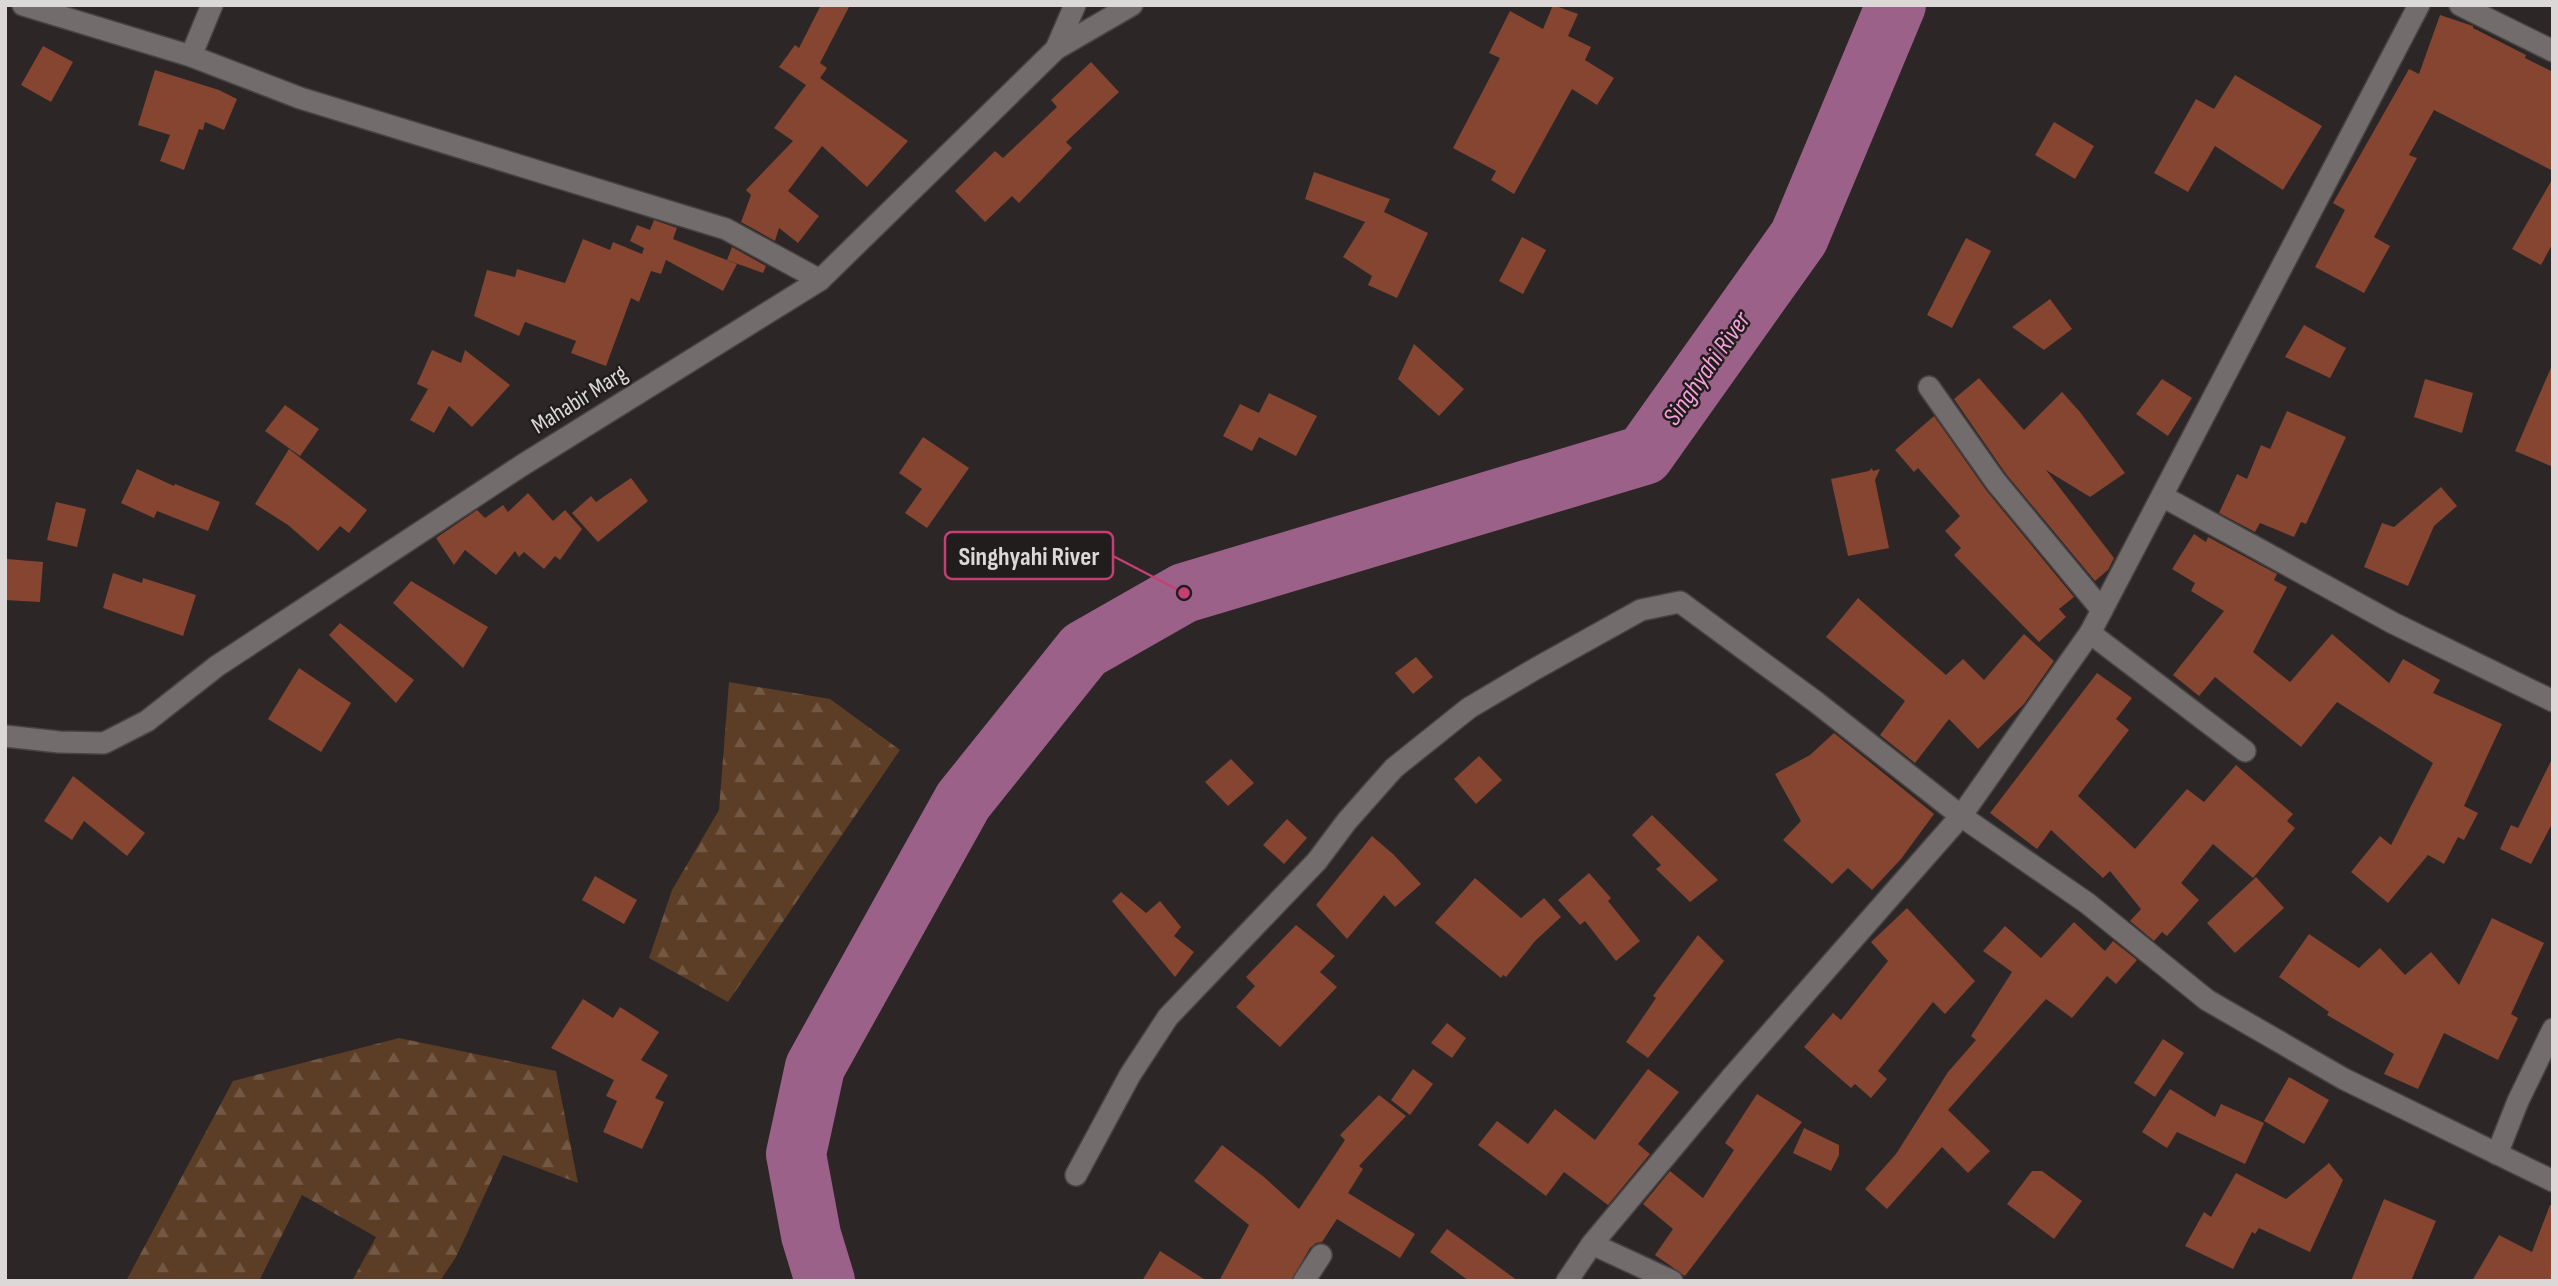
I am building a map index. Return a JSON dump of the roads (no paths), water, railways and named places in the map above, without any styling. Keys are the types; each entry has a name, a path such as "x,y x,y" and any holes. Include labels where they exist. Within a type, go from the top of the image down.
{"street":[{"path":"23,5 191,56 300,98 726,229 820,280"},
{"path":"191,56 212,5"},
{"path":"1056,49 1075,5"},
{"name":"Mahabir Marg","path":"5,736 59,742 103,743 147,721 217,666 521,466 820,280 1056,49 1132,5"},
{"path":"1567,1281 1592,1244 1731,1077 1961,816 2090,633 2419,5"},
{"path":"2460,5 2553,51"},
{"path":"1929,387 1996,482 2102,610"},
{"path":"2162,496 2393,623 2553,701"},
{"path":"1076,1175 1129,1075 1168,1017 1317,861 1347,821 1394,768 1469,708 1641,610 1680,602 1816,702 1961,816 2087,903 2207,1000 2344,1079 2553,1181"},
{"path":"2090,633 2245,751"},
{"path":"2497,1154 2518,1101 2553,1029"},
{"path":"1592,1244 1672,1281"},
{"path":"1304,1281 1321,1255"}],"waterway":[{"name":"Singhyahi River","path":"825,1281 811,1235 796,1154 815,1067 963,801 1084,650 1184,593 1644,455 1799,237 1896,5"}],"place":[{"name":"Singhyahi River","path":"1184,593"}]}
